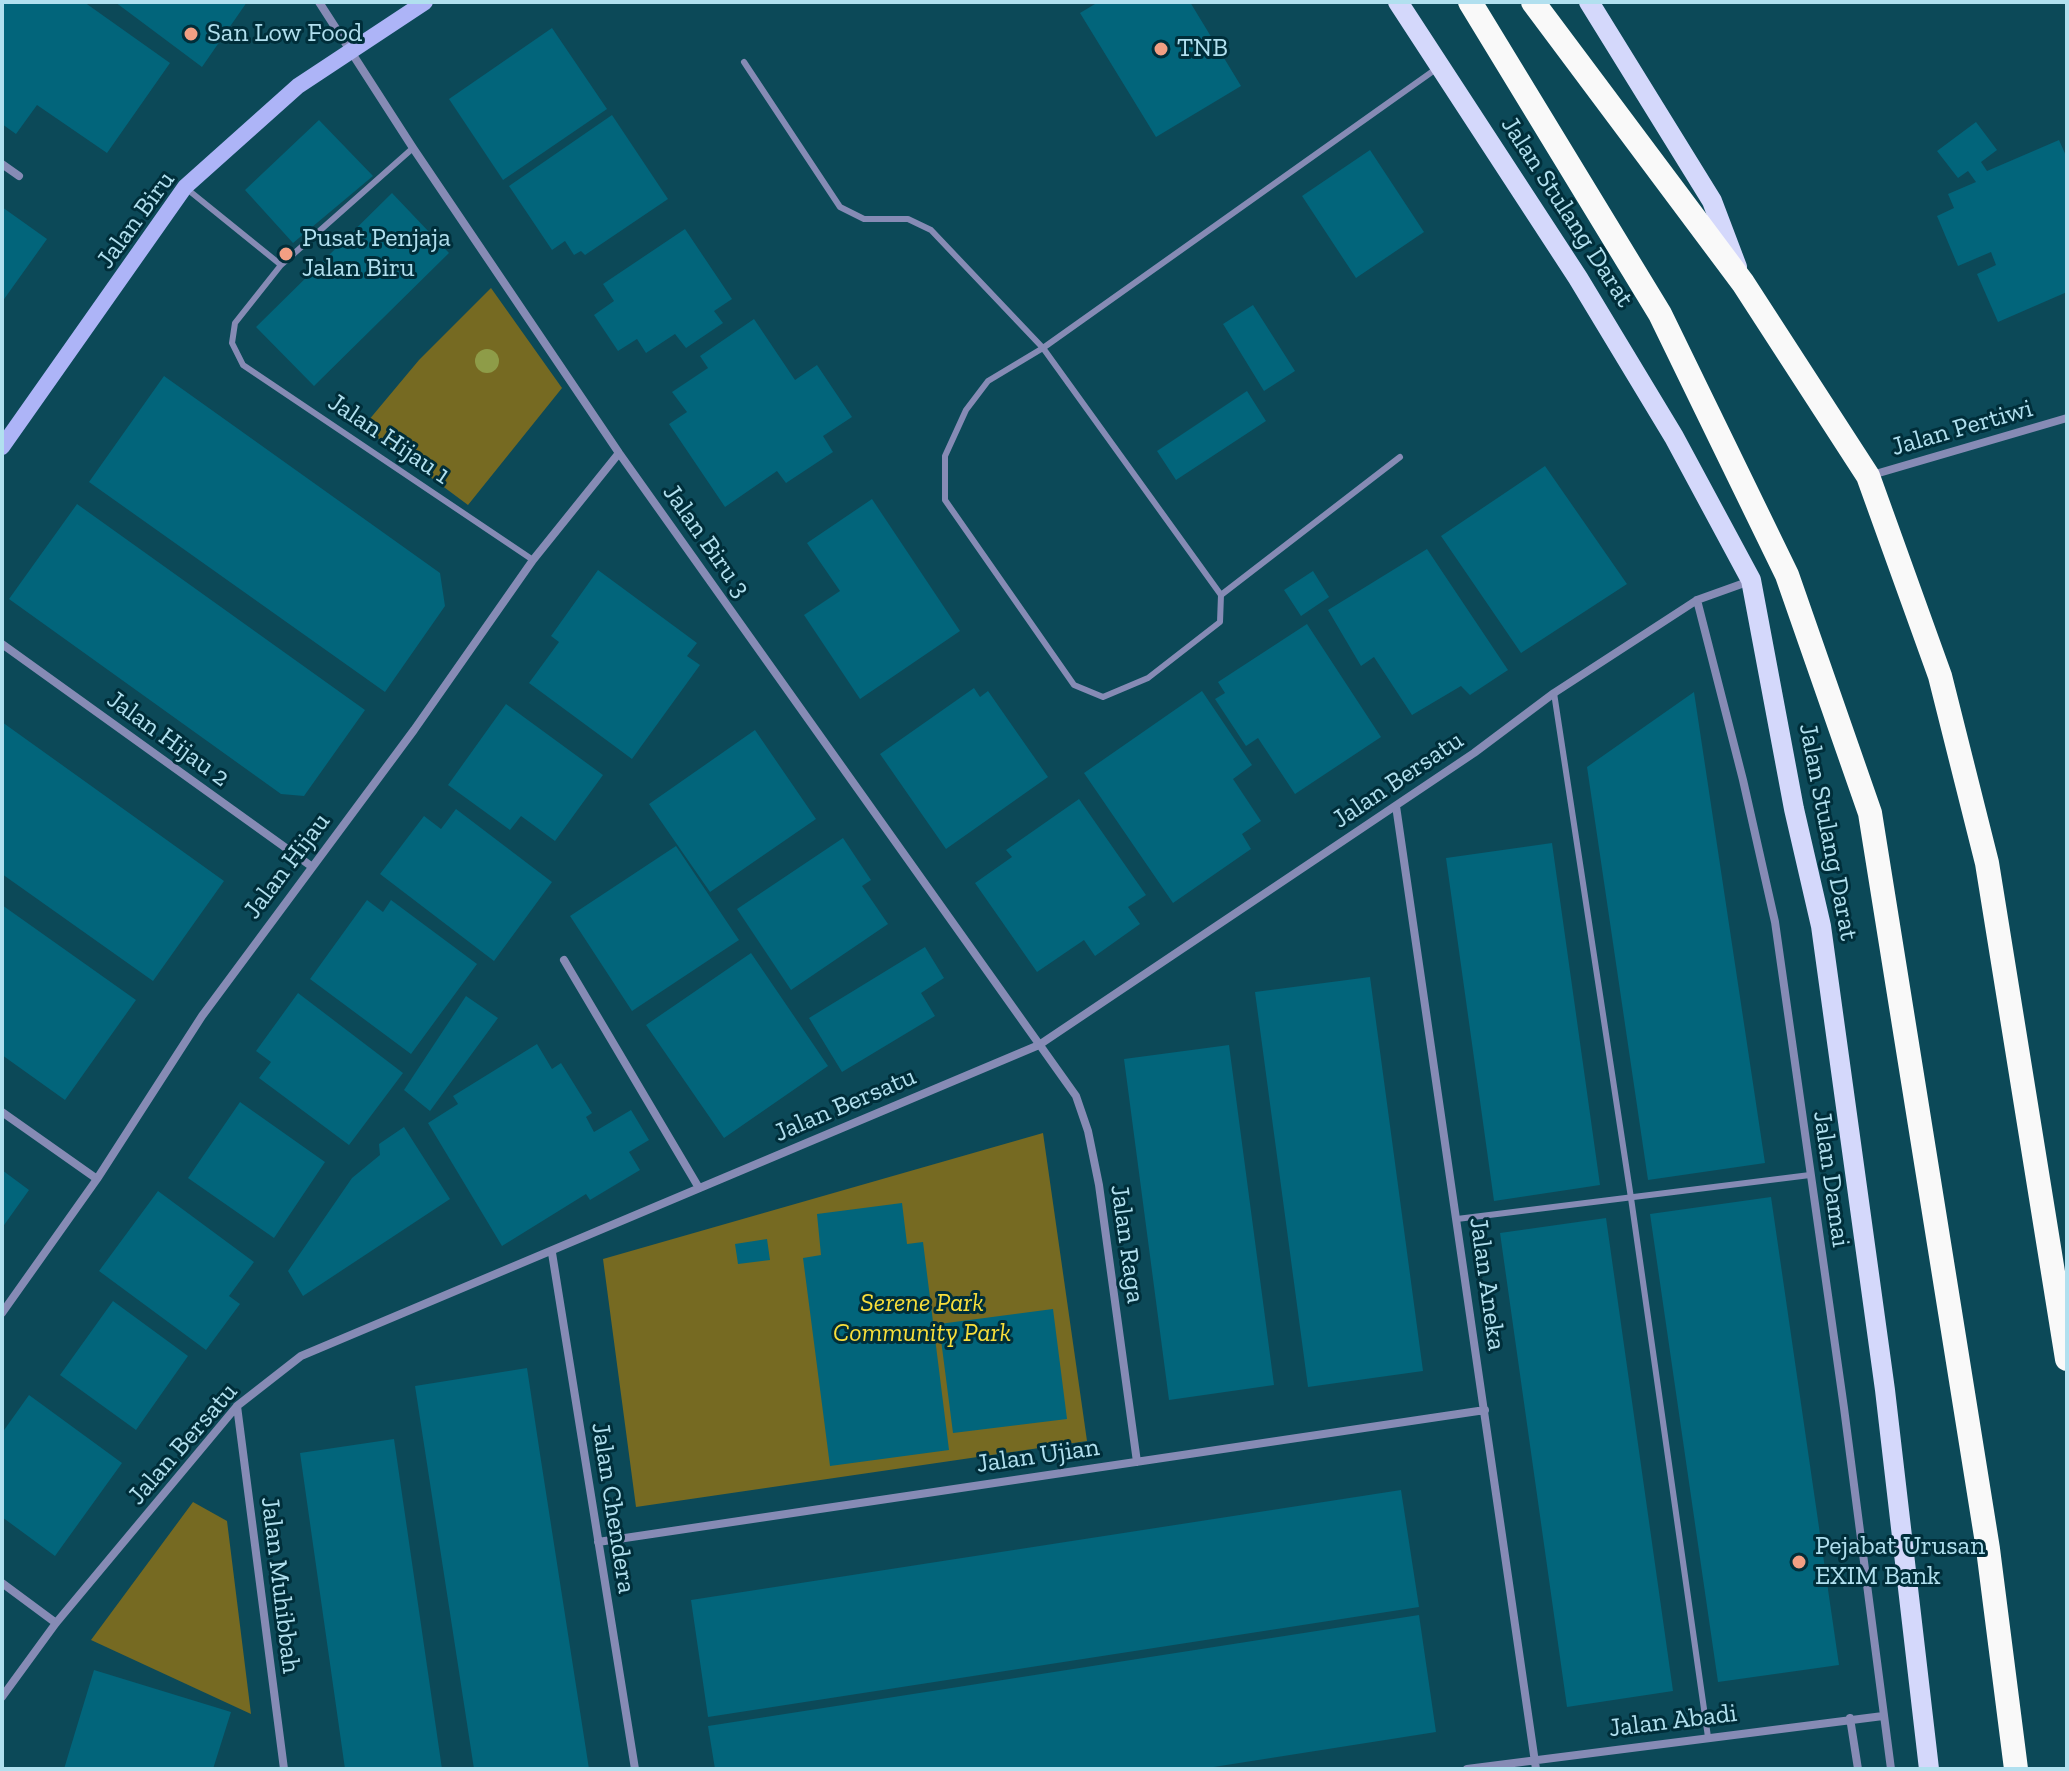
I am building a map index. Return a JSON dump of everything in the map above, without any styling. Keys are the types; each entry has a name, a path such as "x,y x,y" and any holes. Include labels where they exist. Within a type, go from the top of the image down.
{"highway":[{"path":"1470,2 1660,314 1787,575 1870,813 1988,1549 2016,1769"},
{"path":"1533,2 1743,283 1868,476 1940,676 1987,863 2067,1359"}],"main road":[{"name":"Jalan Stulang Darat","path":"1398,2 1578,278 1709,499 1751,580 1794,809 1821,926 1885,1390 1929,1769"},
{"path":"1589,2 1712,201 1743,283"}],"street":[{"name":"Jalan Biru 3","path":"319,2 413,148 619,453 1039,1045"},
{"name":"Jalan Biru","path":"2,447 185,187 298,86 425,2"},
{"path":"2,164 19,176"},
{"name":"Jalan Pertiwi","path":"1868,476 2067,418"},
{"name":"Jalan Hijau","path":"2,1313 97,1179 202,1016 414,730 533,560 619,453"},
{"name":"Jalan Bersatu","path":"2,1697 56,1623 237,1406 301,1356 552,1253 1039,1045 1474,753 1554,693 1697,600 1751,580"},
{"name":"Jalan Damai","path":"1697,600 1775,922 1844,1408 1891,1769"},
{"name":"Jalan Hijau 2","path":"2,644 311,866"},
{"name":"Jalan Aneka","path":"1396,806 1536,1769"},
{"path":"564,960 699,1188"},
{"name":"Jalan Raga","path":"1039,1045 1076,1096 1088,1131 1099,1185 1137,1462"},
{"path":"2,1112 97,1179"},
{"name":"Jalan Chendera","path":"552,1253 635,1769"},
{"name":"Jalan Muhibbah","path":"237,1406 284,1769"},
{"name":"Jalan Ujian","path":"598,1542 1485,1410"},
{"path":"2,1583 56,1623"},
{"name":"Jalan Abadi","path":"1467,1769 1883,1716"},
{"path":"1850,1718 1858,1769"}],"lane":[{"path":"744,62 840,207 864,219 908,219 931,230 1043,348 1221,595 1220,622 1148,678 1103,697 1074,685 945,500 945,456 966,410 988,381 1043,348 1438,67"},
{"path":"185,187 281,265 413,148"},
{"name":"Jalan Hijau 1","path":"281,265 235,323 232,343 243,365 533,560"},
{"path":"1221,595 1400,457"},
{"path":"1554,693 1631,1198 1708,1737"},
{"path":"1457,1219 1810,1175"}],"green space":[{"path":"491,288 562,388 468,505 363,427 419,360"},
{"name":"Serene Park Community Park","path":"1043,1133 1087,1441 636,1507 603,1259"},
{"path":"193,1502 227,1521 251,1714 91,1640"}],"building":[{"path":"2,2 84,2 170,63 107,153 37,105 16,134 2,124"},
{"name":"San Low Food","path":"115,2 247,2 202,67"},
{"name":"TNB","path":"1094,2 1190,2 1241,86 1156,137 1080,13"},
{"path":"552,28 607,109 503,180 449,99"},
{"path":"612,115 668,199 585,255 581,251 574,255 565,241 552,250 509,186"},
{"path":"319,120 373,176 293,243 245,190"},
{"path":"1976,122 1997,150 1981,162 1987,171 2059,140 2067,158 2067,292 1998,322 1977,274 1996,265 1991,252 1958,266 1937,216 1954,208 1948,194 1976,182 1968,171 1958,178 1937,151"},
{"path":"1370,150 1424,232 1356,278 1302,196"},
{"path":"392,193 449,253 314,386 256,327"},
{"path":"2,207 47,239 2,302"},
{"path":"685,229 732,299 714,311 723,323 686,348 675,334 646,353 637,339 618,351 594,315 614,301 603,284"},
{"path":"1253,305 1295,371 1264,391 1223,324"},
{"path":"754,319 795,380 817,365 852,417 823,436 833,452 786,483 777,471 725,507 669,424 687,412 672,392 708,368 700,356"},
{"path":"164,376 440,573 445,606 385,692 89,482"},
{"path":"1247,391 1266,421 1176,480 1157,451"},
{"path":"1545,466 1627,584 1521,653 1441,536"},
{"path":"872,499 960,631 860,699 804,615 840,591 807,543"},
{"path":"77,504 365,710 304,796 281,794 9,599"},
{"path":"1427,549 1508,670 1470,695 1461,686 1412,715 1374,657 1361,666 1328,610"},
{"path":"598,570 697,643 687,656 700,665 632,759 529,683 559,642 551,636"},
{"path":"1313,571 1329,597 1301,616 1284,590"},
{"path":"1307,624 1381,737 1295,794 1258,738 1246,746 1215,699 1225,693 1218,682"},
{"path":"974,688 980,697 988,691 1048,777 946,849 880,754"},
{"path":"1202,691 1252,765 1233,779 1261,821 1242,834 1251,849 1173,903 1084,773"},
{"path":"1694,692 1765,1163 1648,1180 1587,767"},
{"path":"506,704 603,775 555,841 521,816 510,830 448,785"},
{"path":"2,722 224,881 153,981 2,874"},
{"path":"755,730 816,819 710,892 649,804"},
{"path":"1079,799 1146,895 1128,907 1140,924 1095,956 1084,940 1037,972 975,883 1012,857 1006,850"},
{"path":"456,809 552,882 494,961 380,874 424,816 441,829"},
{"path":"843,838 871,880 862,886 888,924 791,990 737,909"},
{"path":"1552,843 1600,1185 1494,1201 1446,858"},
{"path":"676,846 739,940 632,1011 570,916"},
{"path":"367,900 383,912 391,900 477,964 411,1054 310,979"},
{"path":"2,905 136,1000 65,1100 2,1055"},
{"path":"925,947 944,978 921,993 935,1016 842,1072 809,1018"},
{"path":"751,953 828,1066 724,1138 646,1025"},
{"path":"1370,977 1423,1371 1308,1387 1255,992"},
{"path":"298,993 403,1073 349,1145 259,1078 271,1062 256,1051"},
{"path":"466,996 498,1018 430,1111 404,1090"},
{"path":"537,1044 552,1069 561,1063 592,1113 586,1117 594,1132 631,1110 649,1140 629,1152 640,1170 590,1200 586,1194 502,1246 428,1123 458,1104 453,1096"},
{"path":"1229,1045 1274,1385 1169,1400 1124,1059"},
{"path":"240,1102 325,1162 274,1238 188,1178"},
{"path":"404,1127 450,1199 303,1296 288,1271 352,1178 380,1155 379,1144"},
{"path":"2,1170 29,1190 2,1228"},
{"path":"158,1191 254,1262 229,1296 240,1304 206,1350 99,1271"},
{"path":"1771,1197 1839,1665 1718,1682 1650,1214"},
{"path":"902,1203 907,1244 923,1242 949,1450 830,1466 803,1258 821,1255 817,1214"},
{"path":"1606,1218 1673,1691 1567,1707 1500,1233"},
{"path":"767,1239 770,1260 738,1264 735,1244"},
{"path":"113,1301 188,1356 136,1430 60,1375"},
{"path":"1053,1309 1067,1419 953,1433 939,1324"},
{"path":"527,1368 589,1769 474,1769 415,1386"},
{"path":"29,1395 122,1463 55,1556 2,1517 2,1433"},
{"path":"394,1439 442,1769 345,1769 300,1453"},
{"path":"1401,1490 1419,1607 708,1717 691,1600"},
{"path":"1419,1615 1436,1732 1201,1769 715,1769 708,1726"},
{"path":"94,1670 231,1712 213,1769 64,1769"}],"place":[{"name":"San Low Food","path":"191,34"},
{"name":"TNB","path":"1161,49"},
{"name":"Pusat Penjaja Jalan Biru","path":"286,254"},
{"name":"Pejabat Urusan EXIM Bank","path":"1799,1562"}]}
